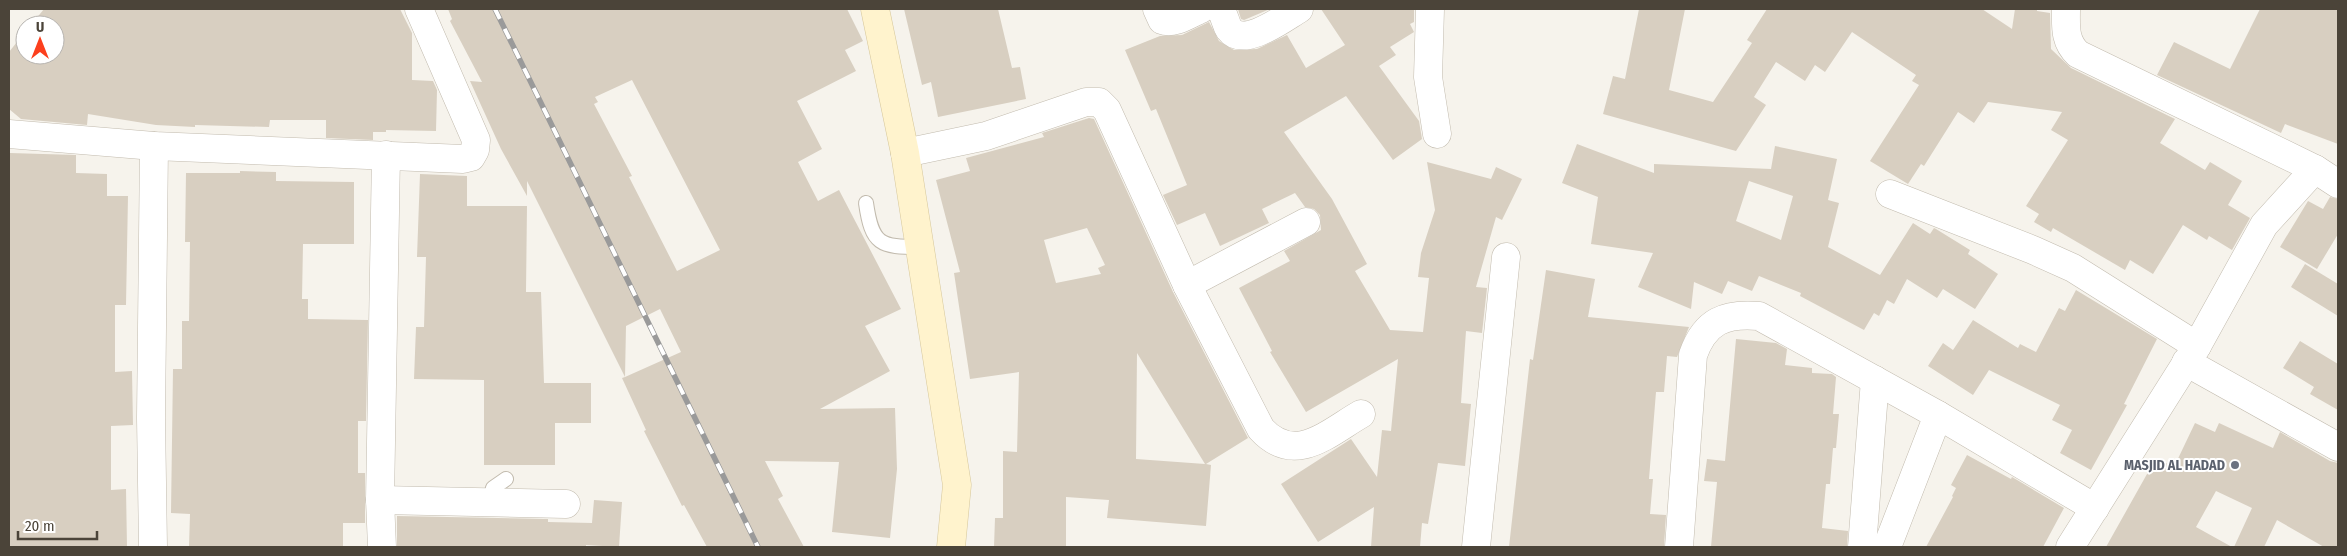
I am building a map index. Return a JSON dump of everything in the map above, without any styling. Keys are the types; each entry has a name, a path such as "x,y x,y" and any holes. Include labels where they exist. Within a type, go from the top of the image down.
{"street":[{"path":"9,134 154,146 464,159 471,157 475,150 476,140 419,9"},
{"path":"875,9 905,153 957,485 951,547"},
{"path":"1157,9 1162,20 1173,22 1201,9"},
{"path":"1219,9 1230,31 1238,35 1262,32 1299,9"},
{"path":"1430,9 1428,77 1437,134"},
{"path":"2066,9 2067,38 2070,47 2078,54 2315,169 2338,184"},
{"path":"905,153 986,136 1086,102 1100,102 1107,110 1187,285 1261,429 1269,438 1279,443 1292,447 1304,446 1362,414"},
{"path":"153,547 151,418 154,146"},
{"path":"382,547 380,500 386,155"},
{"path":"2070,547 2192,354 2264,225 2315,169"},
{"path":"1890,194 2033,250 2073,268 2192,354 2338,446"},
{"path":"1187,285 1306,222"},
{"path":"1476,547 1506,257"},
{"path":"1679,547 1694,355 1698,342 1707,330 1720,320 1738,314 1759,316 1938,415 2095,508"},
{"path":"1862,547 1875,380"},
{"path":"1887,547 1938,415"},
{"path":"380,500 566,504"}],"lane":[{"path":"866,204 872,230 885,245 920,247"},
{"path":"489,503 493,488 506,479"}],"building":[{"path":"44,9 400,9 412,33 412,80 433,81 437,90 436,131 386,130 386,132 373,132 373,140 326,138 326,120 270,120 269,127 195,125 195,127 156,125 88,114 87,125 21,119 9,109 9,52 15,44 15,65 65,65 65,15 39,15"},
{"path":"448,9 847,9 863,41 845,50 856,71 797,101 822,149 798,162 818,201 839,190 901,309 865,326 890,371 820,409 895,408 897,469 890,538 832,532 839,462 765,461 783,496 778,499 804,547 707,547 684,505 682,506 644,431 646,430 622,378 625,377 527,181 527,196 501,149 470,81 482,82 450,21 452,19","holes":["632,80 720,250 677,271 629,177 632,176 594,104 598,102 595,97","660,309 681,352 625,377 626,326"]},
{"path":"904,9 998,9 1012,68 1020,67 1026,99 938,117 931,82 922,85"},
{"path":"1238,9 1270,9 1244,20 1241,19"},
{"path":"1321,9 1414,9 1414,22 1410,24 1414,32 1390,47 1396,55 1379,66 1419,121 1422,139 1393,160 1346,96 1284,132 1332,199 1367,264 1355,271 1390,330 1423,332 1429,278 1418,277 1421,253 1435,210 1427,162 1491,179 1496,167 1522,179 1502,220 1496,217 1476,287 1487,288 1482,333 1466,331 1461,403 1471,404 1465,466 1438,463 1428,524 1422,523 1420,547 1371,547 1374,507 1318,542 1281,484 1351,439 1377,477 1382,430 1391,431 1398,359 1306,412 1270,352 1272,351 1239,288 1290,261 1284,251 1321,230 1320,215 1314,209 1305,207 1295,193 1262,209 1269,223 1220,246 1205,213 1177,225 1163,195 1187,185 1156,109 1151,111 1125,50 1160,36 1182,35 1209,22 1219,41 1234,50 1257,49 1287,35 1306,68 1345,45"},
{"path":"1639,9 1685,9 1669,90 1713,102 1752,43 1747,40 1767,9 1982,9 2012,29 2015,9 2037,9 2037,11 2050,13 2051,49 2071,68 2175,119 2160,143 2205,170 2210,162 2242,181 2228,205 2250,218 2232,250 2209,236 2207,240 2183,225 2153,274 2130,260 2125,270 2053,228 2051,232 2034,222 2039,214 2026,206 2068,140 2051,130 2062,112 1988,102 1974,123 1958,112 1924,166 1921,164 1908,184 1870,161 1919,85 1912,81 1916,75 1852,32 1825,72 1815,65 1805,81 1776,62 1754,97 1766,105 1736,151 1603,114 1613,76 1625,79"},
{"path":"2260,9 2338,9 2338,144 2285,124 2281,133 2157,75 2174,42 2230,69"},
{"path":"1089,118 1094,119 1173,292 1248,438 1206,464 1211,465 1206,526 1107,518 1109,500 1066,497 1066,547 994,547 995,518 1003,518 1003,451 1017,452 1019,372 970,379 954,273 960,272 936,180 970,171 966,158 1044,137 1042,133","holes":["1087,228 1105,265 1098,268 1101,274 1056,283 1044,240","1137,353 1205,464 1136,459"]},
{"path":"1577,144 1654,173 1654,164 1771,169 1775,146 1837,159 1828,200 1839,203 1828,247 1880,275 1913,223 1930,234 1934,228 1936,229 1970,250 1968,254 1998,274 1975,309 1943,289 1937,298 1907,279 1894,304 1887,300 1879,316 1874,313 1864,330 1800,296 1801,293 1759,276 1752,291 1728,281 1722,294 1694,282 1691,309 1638,287 1653,253 1591,244 1598,197 1562,183","holes":["1749,181 1793,196 1781,240 1736,221"]},
{"path":"10,153 76,155 76,173 107,174 107,196 128,196 126,305 115,305 115,372 132,371 133,425 111,426 111,490 126,489 127,547 9,547"},
{"path":"240,171 276,172 276,181 354,182 354,244 303,244 302,299 308,299 308,319 368,320 366,421 358,421 358,473 365,473 365,523 343,523 343,547 189,547 190,514 171,513 173,369 182,369 182,321 189,321 190,242 185,242 186,173 240,173"},
{"path":"420,174 467,176 467,206 527,206 526,292 541,292 544,383 591,383 591,423 555,423 555,465 484,465 484,380 414,379 416,327 424,327 426,257 417,257"},
{"path":"2330,197 2338,199 2338,234 2317,269 2280,247 2308,201 2323,209"},
{"path":"2305,264 2338,284 2338,316 2291,287"},
{"path":"1546,270 1595,279 1588,317 1689,327 1677,357 1667,356 1664,392 1656,392 1649,479 1653,479 1650,514 1666,515 1664,547 1509,547 1530,359 1533,360"},
{"path":"2076,290 2157,339 2124,404 2127,405 2091,470 2060,453 2072,430 2052,420 2060,405 1989,370 1973,395 1928,366 1943,343 1953,350 1973,320 2018,348 2020,344 2036,352 2059,308 2065,311"},
{"path":"1736,339 1776,343 1787,349 1785,365 1812,368 1812,373 1832,374 1836,377 1833,414 1839,414 1836,448 1833,448 1830,484 1826,484 1822,528 1848,531 1847,547 1711,547 1717,482 1704,481 1707,459 1725,461"},
{"path":"2300,341 2338,364 2338,410 2310,394 2314,387 2283,368"},
{"path":"2195,423 2215,432 2219,423 2273,448 2280,432 2330,461 2338,463 2338,547 2324,547 2277,520 2264,547 2234,547 2252,508 2216,491 2196,527 2232,547 2106,547 2156,458 2174,467"},
{"path":"1967,455 2011,479 2012,477 2064,508 2043,547 1926,547 1953,497 1956,488 1951,485"},
{"path":"594,500 622,502 619,547 586,545 586,547 397,547 397,516 548,519 548,522 592,523"}],"railway":[{"path":"495,9 758,547"}],"place":[{"name":"MASJID AL HADAD","path":"2235,465"}]}
